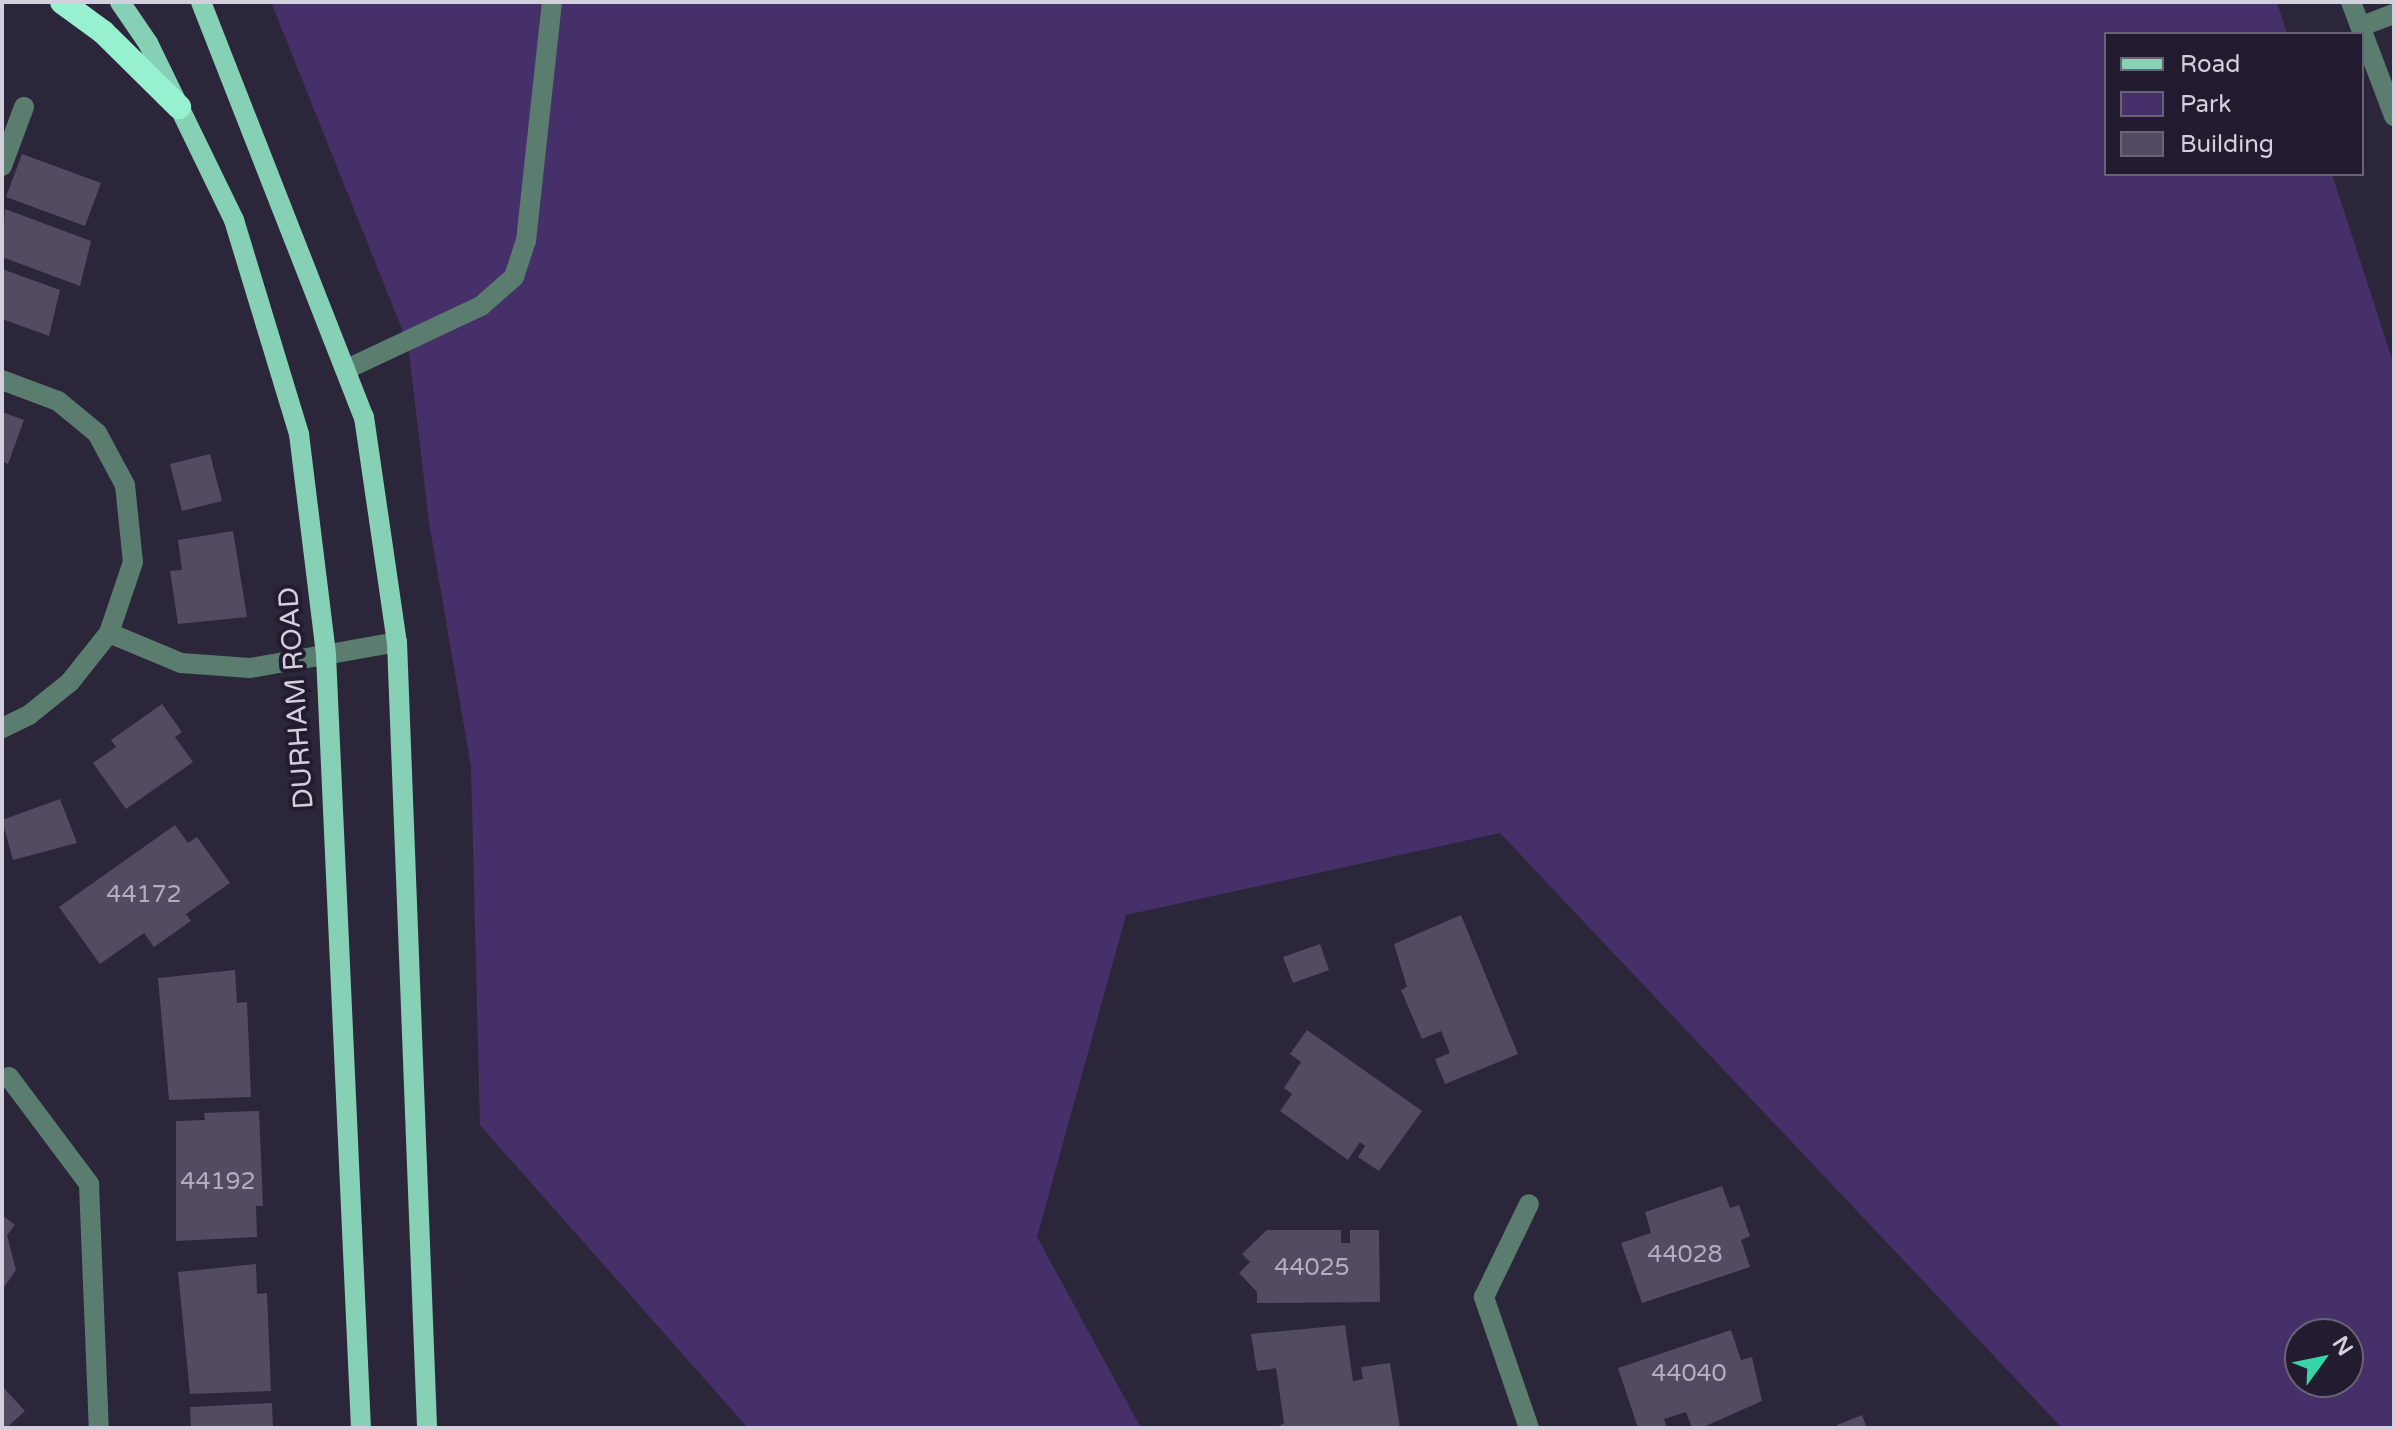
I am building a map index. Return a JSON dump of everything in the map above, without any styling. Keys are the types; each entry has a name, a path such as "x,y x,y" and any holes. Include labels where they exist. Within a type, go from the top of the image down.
{"highway":[{"path":"62,2 103,32 179,107"}],"main road":[{"name":"DURHAM ROAD","path":"120,2 148,43 234,220 299,434 326,655 361,1428"},
{"path":"201,2 364,417 397,642 427,1428"}],"street":[{"path":"347,369 481,306 514,277 526,241 552,2"},
{"path":"2351,2 2394,116"},
{"path":"2362,26 2394,14"},
{"path":"2,166 24,107"},
{"path":"2,380 58,401 97,433 125,485 133,562 109,633 70,682 29,715 2,728"},
{"path":"109,633 181,663 250,668 397,642"},
{"path":"9,1077 89,1184 99,1428"},
{"path":"1529,1204 1484,1297 1529,1428"}],"green space":[{"path":"271,2 2277,2 2286,32 2104,32 2104,176 2333,176 2394,365 2394,1428 2062,1428 1500,833 1126,915 1037,1237 1141,1428 748,1428 480,1125 471,767 429,522 408,344"}],"building":[{"path":"22,154 101,183 85,226 6,197"},
{"path":"5,209 91,241 80,286 2,257"},
{"path":"2,269 60,290 49,336 2,319"},
{"path":"2,412 24,420 8,464 2,461"},
{"path":"210,454 222,501 182,511 170,464"},
{"path":"233,531 247,617 178,624 170,571 182,570 178,540"},
{"path":"162,704 182,732 175,737 193,762 126,809 93,763 116,747 111,740"},
{"path":"60,799 77,843 13,860 2,820"},
{"path":"175,825 188,843 197,837 230,883 186,914 191,921 154,947 144,933 100,964 59,907"},
{"path":"1461,915 1518,1054 1445,1084 1435,1059 1450,1053 1441,1031 1422,1039 1401,990 1407,987 1394,944"},
{"path":"1320,944 1329,970 1293,983 1283,957"},
{"path":"235,970 237,1003 247,1002 251,1097 169,1100 158,978"},
{"path":"1307,1030 1422,1111 1379,1171 1358,1157 1365,1146 1360,1142 1348,1160 1280,1111 1292,1094 1284,1088 1301,1062 1290,1054"},
{"path":"259,1111 263,1206 256,1206 257,1237 176,1241 176,1121 205,1120 204,1113"},
{"path":"1722,1186 1730,1208 1739,1205 1750,1236 1741,1240 1750,1267 1642,1303 1621,1243 1651,1233 1645,1212"},
{"path":"2,1215 15,1225 7,1235 16,1270 2,1290"},
{"path":"1267,1230 1341,1230 1341,1243 1350,1243 1350,1230 1379,1230 1380,1302 1257,1303 1257,1292 1239,1273 1250,1262 1242,1254"},
{"path":"256,1264 257,1294 267,1293 271,1391 190,1394 178,1272"},
{"path":"1345,1325 1353,1381 1363,1379 1361,1367 1390,1363 1400,1428 1276,1428 1284,1423 1276,1368 1257,1371 1251,1334"},
{"path":"1731,1330 1741,1360 1752,1357 1762,1401 1701,1428 1692,1428 1686,1412 1664,1419 1667,1428 1638,1428 1618,1368"},
{"path":"2,1386 25,1411 6,1428 2,1428"},
{"path":"272,1403 273,1428 191,1428 190,1407"},
{"path":"1862,1415 1867,1428 1839,1428 1837,1425"}]}
